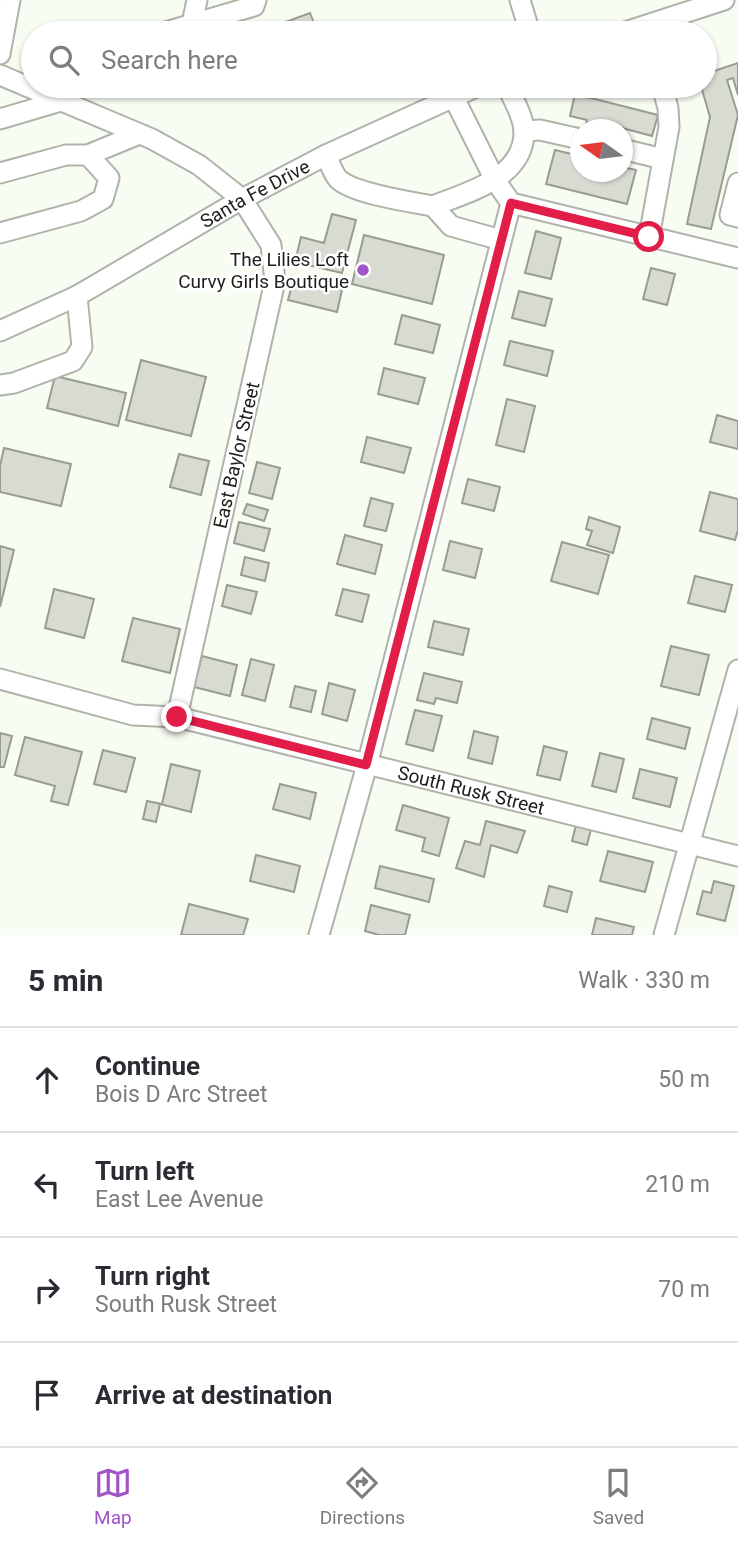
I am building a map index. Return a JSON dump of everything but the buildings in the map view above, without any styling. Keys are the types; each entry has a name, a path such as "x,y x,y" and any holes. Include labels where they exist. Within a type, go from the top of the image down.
{"street":[{"path":"0,54 10,0"},
{"path":"193,21 197,0"},
{"path":"202,21 254,6 256,0"},
{"path":"520,0 526,21"},
{"path":"664,21 724,0"},
{"name":"East Baylor Street","path":"0,75 21,83"},
{"name":"East Baylor Street","path":"55,98 139,134 199,165 242,199 271,245 275,281 177,717"},
{"name":"Santa Fe Drive","path":"0,331 77,296 242,199 326,155 449,98"},
{"path":"454,98 495,180 511,203 738,258"},
{"path":"326,155 337,178 345,183 381,196 433,206 495,180 518,159 524,131 512,98"},
{"path":"649,237 669,127 665,98"},
{"path":"0,119 61,101"},
{"path":"524,131 540,130 570,137"},
{"path":"0,173 66,155 88,155 139,134"},
{"path":"633,152 663,159"},
{"path":"0,233 81,212 103,199 109,178 88,155"},
{"path":"738,183 730,215 738,217"},
{"path":"319,935 366,765 511,203"},
{"path":"433,206 451,226 501,240"},
{"path":"0,385 14,383 73,360 82,347 77,296"},
{"path":"664,935 738,670"},
{"name":"South Rusk Street","path":"0,679 134,715 177,717 738,856"}],"place":[{"name":"The Lilies Loft Curvy Girls Boutique","path":"363,270"}],"route":[{"path":"177,717 366,765 511,203 649,237"}]}
